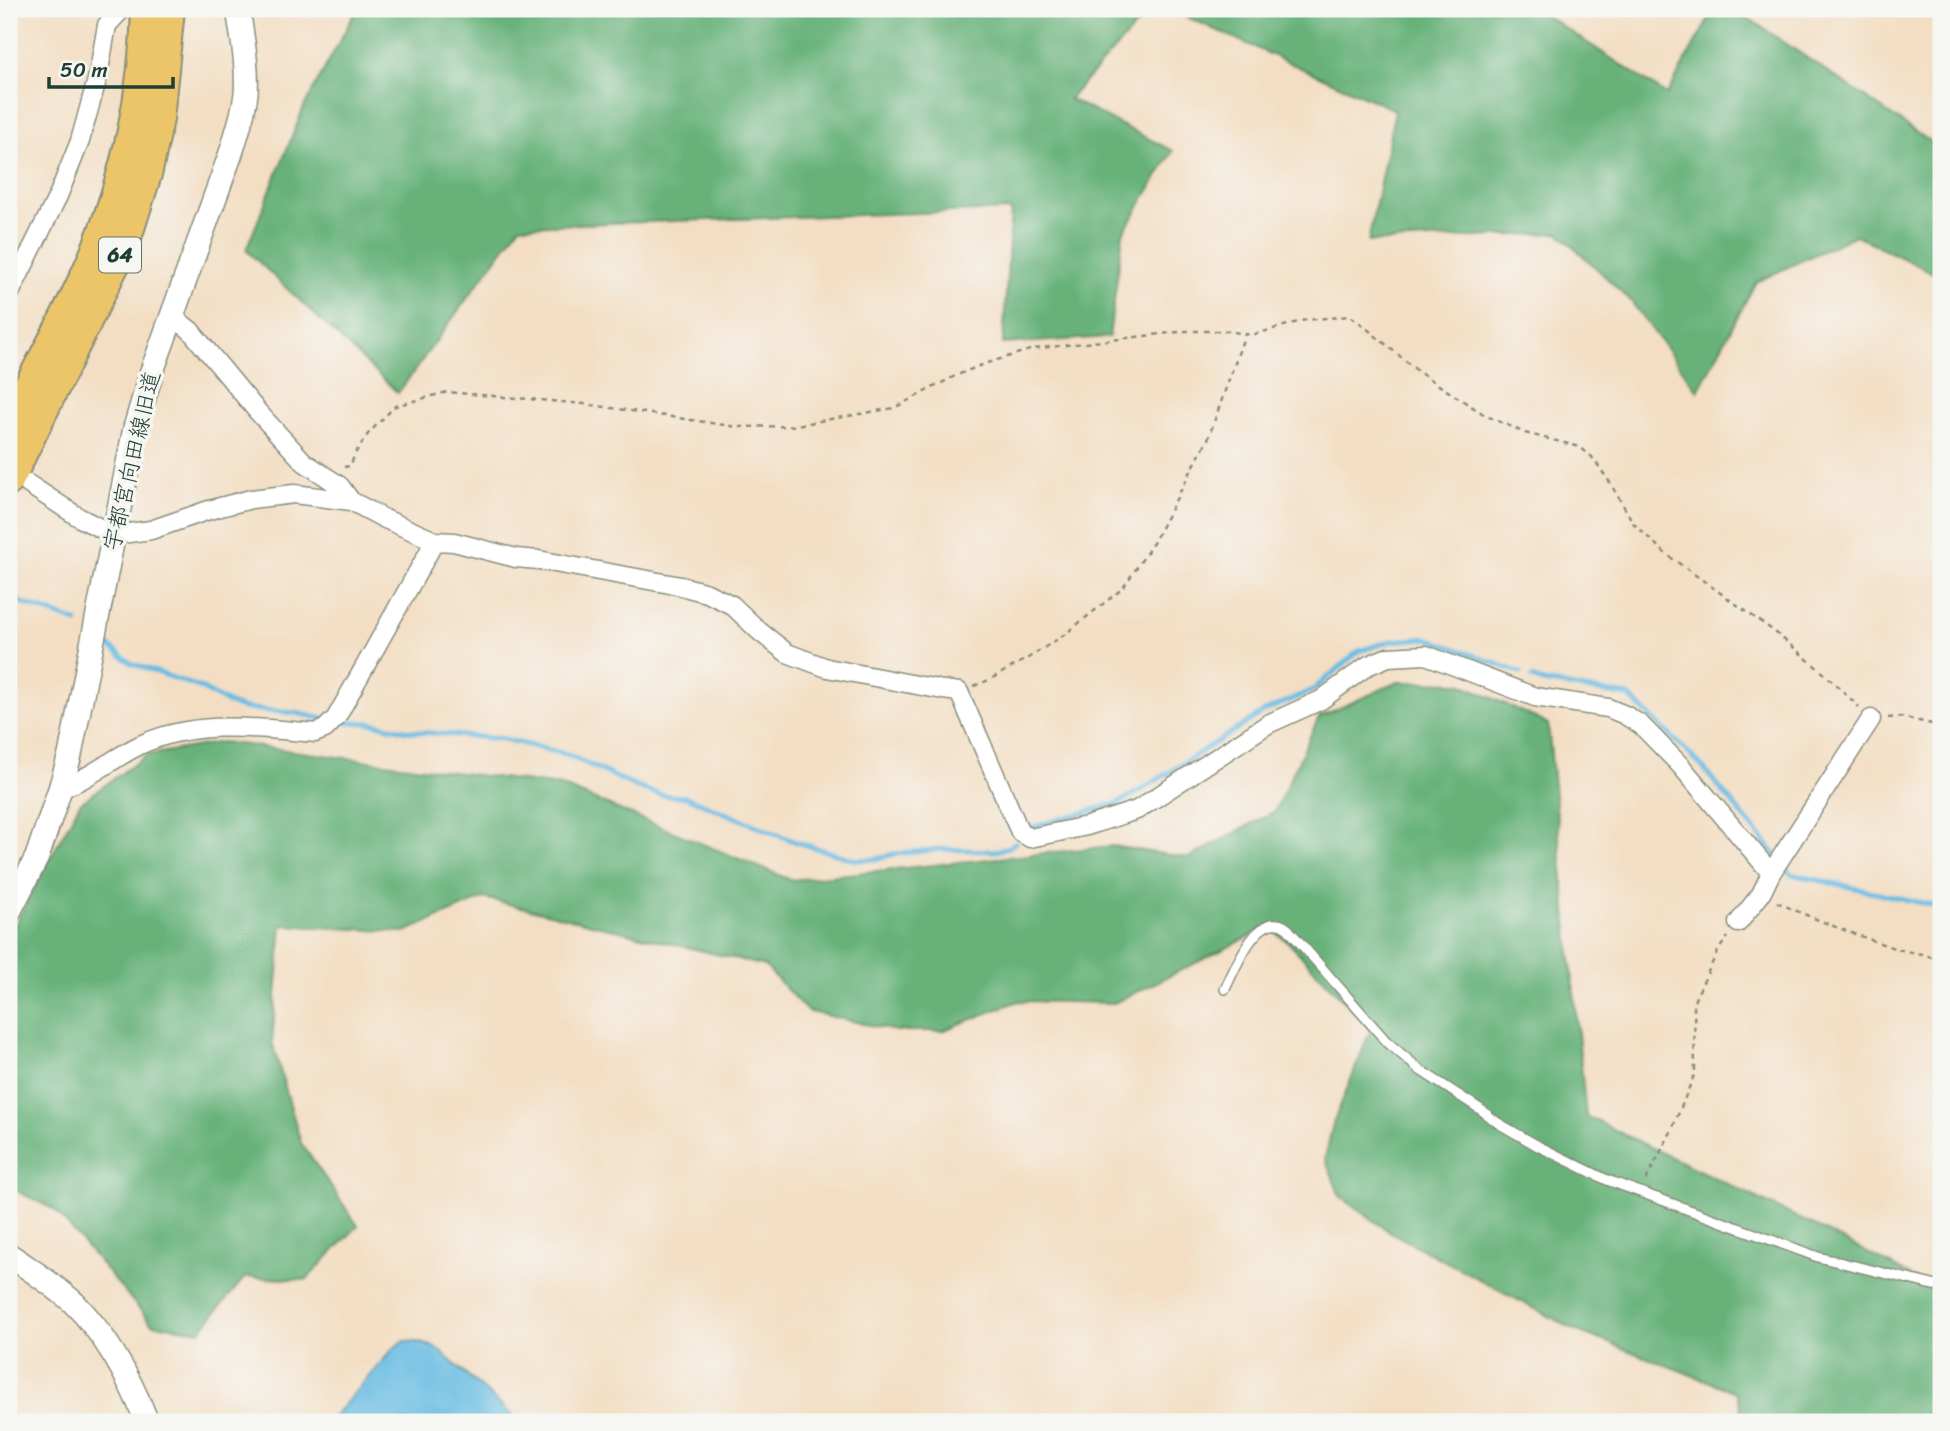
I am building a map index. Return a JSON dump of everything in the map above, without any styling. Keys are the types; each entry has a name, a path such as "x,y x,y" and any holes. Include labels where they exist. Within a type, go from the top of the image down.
{"main road":[{"name":"64","path":"9,424 95,253 119,186 136,111 145,47 146,9"},
{"name":"64","path":"18,482 125,244 148,171 159,119 170,9"}],"street":[{"path":"9,295 58,196 80,141 98,76 107,25 122,9"},
{"name":"宇都宮向田線旧道","path":"9,912 37,857 70,755 135,428 151,374 231,153 242,115 246,94 246,67 238,9"},
{"path":"172,316 190,330 258,412 304,462 340,486 351,501"},
{"path":"18,482 114,535 151,530 251,499 295,494 351,501 435,541 454,542 516,558 681,586 706,593 732,605 787,653 827,668 960,692 1020,832 1030,838 1137,810 1268,724 1321,700 1367,666 1388,657 1426,655 1535,697 1608,708 1625,715 1640,725 1681,766 1771,873"},
{"path":"60,789 142,744 193,728 225,726 315,733 325,729 337,718 435,541"},
{"path":"1738,923 1761,894 1771,873 1871,719"},
{"path":"9,1255 74,1304 96,1329 135,1390 147,1422"}],"lane":[{"path":"1225,989 1255,933 1268,925 1278,924 1288,929 1386,1041 1420,1070 1498,1124 1538,1146 1607,1181 1818,1256 1941,1287"}],"path":[{"path":"320,473 350,466 368,434 395,406 447,392 585,404 737,427 791,426 894,408 955,376 1033,349 1187,331 1227,331 1252,335 1305,320 1350,316 1420,373 1485,415 1525,433 1580,447 1592,457 1609,481 1634,524 1666,554 1775,632 1826,675 1871,719 1900,717 1941,726"},
{"path":"960,692 989,680 1064,635 1123,588 1153,543 1208,439 1245,334"},
{"path":"1761,894 1838,929 1898,949 1929,955 1941,961"},
{"path":"1640,1193 1671,1132 1695,1073 1695,1001 1720,949 1738,923"}],"green space":[{"path":"357,9 1151,9 1069,99 1173,151 1123,233 1109,337 1003,344 1011,210 520,226 398,393 246,250 304,107"},
{"path":"1169,9 1536,9 1667,95 1714,9 1735,9 1941,149 1941,277 1856,235 1756,282 1698,391 1630,300 1559,233 1368,242 1395,110"},
{"path":"1398,682 1460,683 1548,724 1586,1116 1810,1224 1941,1293 1941,1378 1924,1422 1735,1422 1741,1407 1736,1392 1575,1330 1390,1232 1340,1196 1325,1158 1333,1124 1371,1029 1289,943 1269,927 1114,1003 1018,1001 942,1031 896,1031 807,1011 765,966 484,898 405,932 282,925 272,1042 301,1143 358,1226 306,1280 245,1277 200,1331 152,1324 55,1210 9,1187 9,935 80,803 147,755 223,742 561,786 791,880 1112,846 1189,858 1275,811 1319,717"}],"water":[{"path":"403,1341 435,1347 520,1422 329,1422"}],"waterway":[{"path":"9,598 77,622"},
{"path":"1026,829 1118,803 1265,711 1313,690 1359,651 1391,641 1427,638 1521,673"},
{"path":"103,641 131,663 199,687 230,704 325,719"},
{"path":"1532,678 1629,696 1698,762 1775,854"},
{"path":"343,722 503,739 566,754 637,787 661,795 686,797 796,842 856,860 940,849 996,851 1016,842"},
{"path":"1785,866 1791,874 1941,907"}]}
